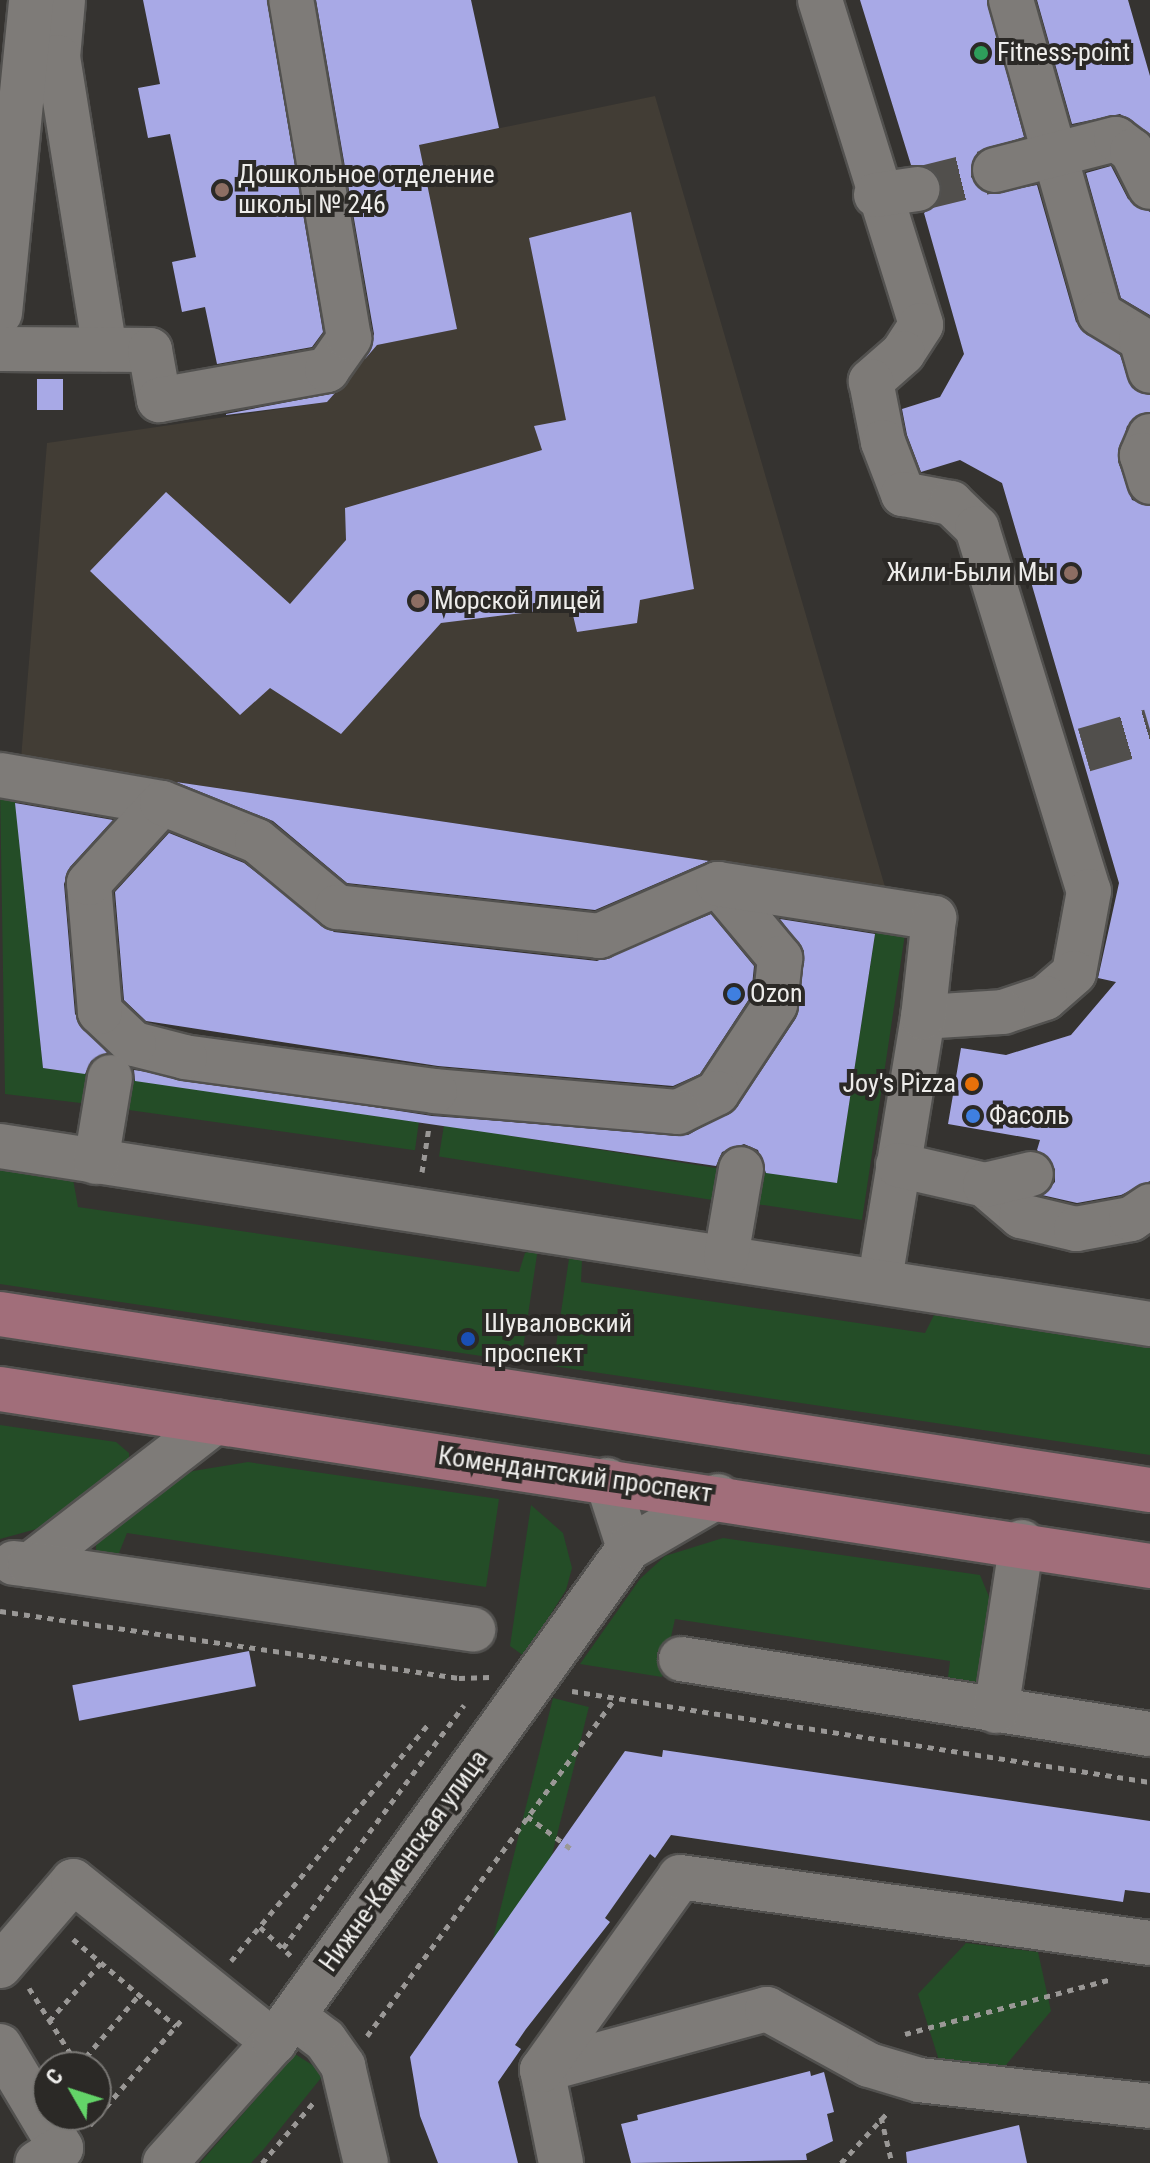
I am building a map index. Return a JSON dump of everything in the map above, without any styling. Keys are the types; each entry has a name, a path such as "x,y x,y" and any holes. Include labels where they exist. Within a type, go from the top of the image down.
{"main road":[{"path":"0,1314 1150,1490"},
{"name":"Комендантский проспект","path":"0,1389 1022,1542 1150,1566"}],"street":[{"path":"0,313 31,0"},
{"path":"63,0 58,57 105,349"},
{"path":"0,349 150,350 159,400 327,370 349,338 291,0"},
{"path":"820,0 876,195 921,325 903,353 871,381 883,442 903,494 951,503 977,528 1068,756 1089,891 1074,973 1045,998 1003,1012 923,1017"},
{"path":"1011,0 1100,314 1141,339 1150,371"},
{"path":"995,170 1116,139 1132,151 1150,187"},
{"path":"876,195 918,189"},
{"path":"1150,436 1142,455 1150,482"},
{"path":"0,775 162,803 257,841 337,907 599,936 718,884 934,918 923,1017 880,1279"},
{"path":"162,803 89,883 100,1012 134,1044 185,1057 435,1091 678,1112 717,1093 775,1005 780,958 718,884"},
{"path":"96,1162 110,1077"},
{"path":"0,1146 880,1279 1150,1324"},
{"path":"898,1165 985,1185 1031,1174"},
{"path":"726,1257 741,1169"},
{"path":"985,1185 1021,1216 1076,1229 1131,1219 1150,1206"},
{"path":"15,1563 215,1422"},
{"path":"607,1480 629,1548"},
{"name":"Нижне-Каменская улица","path":"165,2163 283,2029 629,1548 718,1496"},
{"path":"996,1711 1022,1542"},
{"path":"15,1563 473,1630"},
{"path":"681,1659 1150,1734"},
{"path":"561,2163 542,2070 680,1877 1150,1943"},
{"path":"11,1972 73,1881 207,1989 283,2029 325,2040 343,2066 366,2163"},
{"path":"542,2070 767,2009 860,2057 919,2080 1150,2106"},
{"path":"0,2046 49,2155"}],"path":[{"path":"422,1173 426,1150"},
{"path":"0,1611 501,1677"},
{"path":"475,1689 484,1677"},
{"path":"555,1687 614,1700 1150,1782"},
{"path":"262,2163 343,2066 614,1700"},
{"path":"283,1948 466,1702"},
{"path":"112,2103 430,1722"},
{"path":"527,1816 574,1851"},
{"path":"260,1927 302,1966"},
{"path":"64,1931 176,2026"},
{"path":"49,2021 101,1963"},
{"path":"11,1972 69,2051"},
{"path":"892,2163 860,2057 1120,1977"},
{"path":"92,2051 139,1995"},
{"path":"841,2163 919,2080"},
{"path":"49,2155 79,2131"}],"shaded area":[{"name":"Морской лицей","path":"655,96 885,887 21,759 47,443 327,402 377,345 456,329 419,145"}],"green space":[{"path":"0,785 15,798 43,1068 96,1075 89,1104 5,1094"},
{"path":"876,928 905,934 862,1220 750,1203 753,1171 837,1182"},
{"path":"124,1079 419,1120 415,1150 120,1109"},
{"path":"444,1125 721,1169 716,1200 439,1157"},
{"path":"0,1165 73,1179 78,1207 519,1272 525,1253 538,1248 521,1362 0,1284"},
{"path":"570,1252 582,1260 581,1282 925,1333 938,1307 1150,1343 1150,1455 553,1366"},
{"path":"0,1425 116,1442 129,1453 129,1464 40,1528 0,1539"},
{"path":"248,1462 499,1499 486,1587 127,1533 117,1558 101,1558 96,1550 96,1540 165,1485 193,1471"},
{"path":"531,1505 563,1533 572,1568 566,1590 524,1656 510,1646"},
{"path":"723,1538 980,1575 992,1604 979,1690 947,1685 950,1661 675,1619 662,1677 580,1664 640,1579 665,1556"},
{"path":"553,1698 589,1707 501,2058 465,2049"},
{"path":"966,1943 1038,1952 1051,2011 996,2077 942,2070 918,1994"},
{"path":"295,2054 325,2073 263,2150 251,2163 200,2163"}],"building":[{"path":"143,0 267,0 323,332 312,347 217,364 205,307 182,312 172,262 196,257 170,134 148,138 138,88 160,84"},
{"path":"316,0 471,0 499,128 419,145 457,329 377,345 365,359 374,334"},
{"path":"860,0 987,0 1024,137 978,152 971,177 989,194 1037,185 1076,322 1120,355 1132,388 1150,395 1150,412 1127,426 1118,461 1132,500 1150,506 1150,1181 1121,1195 1077,1203 1042,1195 1055,1182 1055,1169 1037,1150 1040,1140 948,1124 961,1048 1006,1055 1071,1035 1116,982 1098,978 1119,883 1002,483 960,460 921,472 907,435 902,409 940,397 964,354 924,213 941,199 943,185 928,166 911,165"},
{"path":"1037,0 1128,0 1150,76 1150,134 1120,114 1072,124"},
{"path":"1111,166 1128,199 1150,212 1150,315 1121,298 1086,173"},
{"path":"631,212 694,589 640,600 637,623 577,632 571,607 441,623 341,734 270,688 240,715 90,571 166,492 290,604 346,540 345,508 542,450 534,426 566,420 529,238"},
{"path":"37,379 63,379 63,410 37,410"},
{"path":"335,393 327,402 226,415 226,414"},
{"path":"176,782 709,861 595,910 347,883 273,821"},
{"path":"15,803 113,820 70,867 64,884 75,1014 107,1053 91,1061 85,1074 43,1068"},
{"path":"169,833 244,863 334,932 597,961 711,914 754,966 751,996 700,1074 673,1086 438,1066 146,1021 124,1000 115,892"},
{"path":"780,919 875,934 837,1183 766,1173 758,1150 744,1144 722,1152 716,1166 135,1081 134,1070 432,1116 688,1135 737,1107 796,1018 804,951"},
{"path":"249,1651 256,1686 79,1721 72,1685"},
{"path":"663,1750 1150,1821 1150,1893 1125,1890 1123,1902 671,1835 655,1858 650,1854 605,1918 610,1922 515,2045 521,2049 498,2082 518,2163 438,2163 420,2116 410,2057 625,1751 662,1757"},
{"path":"810,2071 811,2076 824,2072 834,2112 827,2114 833,2141 806,2154 807,2160 631,2163 621,2124 638,2120 637,2115"},
{"path":"1019,2125 1027,2163 907,2163 906,2152"}],"tunnel":[{"path":"918,189 995,170"},
{"path":"1084,750 1150,731"}],"place":[{"name":"Fitness-point","path":"981,53"},
{"name":"Дошкольное отделение школы № 246","path":"222,190"},
{"name":"Жили-Были Мы","path":"1071,573"},
{"name":"Морской лицей","path":"418,601"},
{"name":"Ozon","path":"734,994"},
{"name":"Joy's Pizza","path":"972,1084"},
{"name":"Фасоль","path":"973,1116"},
{"name":"Шуваловский проспект","path":"468,1339"}]}
